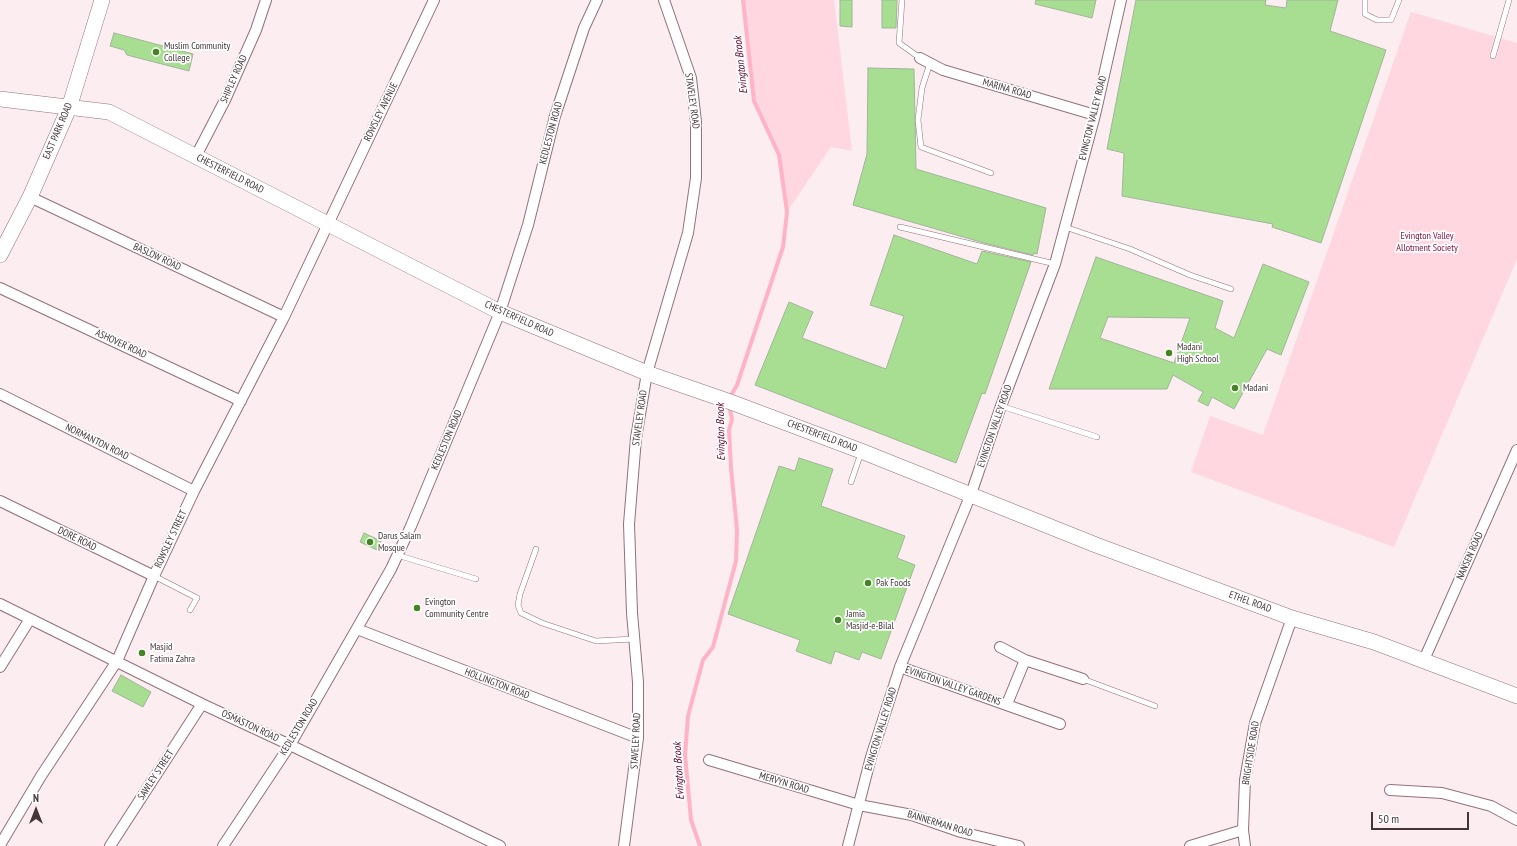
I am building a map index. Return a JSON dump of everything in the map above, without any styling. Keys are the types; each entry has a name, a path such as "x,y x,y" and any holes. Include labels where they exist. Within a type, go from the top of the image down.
{"street":[{"name":"EAST PARK ROAD","path":"0,256 30,197 69,108 102,0"},
{"name":"SHIPLEY ROAD","path":"196,156 225,100 256,30 266,0"},
{"name":"ROWSLEY AVENUE","path":"327,224 434,0"},
{"name":"KEDLESTON ROAD","path":"223,846 290,744 397,555 500,312 528,225 554,116 584,28 596,0"},
{"name":"STAVELEY ROAD","path":"624,846 638,738 638,682 634,639 630,524 636,438 647,373 688,233 696,178 696,122 691,78 664,0"},
{"name":"EVINGTON VALLEY ROAD","path":"848,846 871,757 900,667 971,494 1055,264 1095,115 1121,0"},
{"name":"MARINA ROAD","path":"920,58 942,70 1095,115"},
{"name":"CHESTERFIELD ROAD","path":"0,100 109,112 500,312 647,373 728,401 986,500"},
{"name":"BASLOW ROAD","path":"30,197 284,317"},
{"name":"ROWSLEY STREET","path":"0,845 42,776 117,661 194,490 284,317 327,224"},
{"name":"ASHOVER ROAD","path":"0,288 241,401"},
{"name":"NORMANTON ROAD","path":"0,394 194,490"},
{"name":"NANSEN ROAD","path":"1423,662 1517,450"},
{"name":"ETHEL ROAD","path":"986,500 1096,544 1292,618 1374,642 1423,662 1517,696"},
{"name":"DORE ROAD","path":"0,501 154,576"},
{"name":"OSMASTON ROAD","path":"0,604 202,704 290,744 500,846"},
{"name":"BRIGHTSIDE ROAD","path":"1245,846 1243,830 1245,780 1255,723 1292,618"},
{"path":"0,667 30,619"},
{"name":"HOLLINGTON ROAD","path":"356,629 638,738"},
{"path":"1000,647 1025,660 1084,679"},
{"name":"EVINGTON VALLEY GARDENS","path":"1006,704 1025,660"},
{"name":"EVINGTON VALLEY GARDENS","path":"900,667 1060,724"},
{"name":"SAWLEY STREET","path":"110,846 202,704"},
{"name":"MERVYN ROAD","path":"710,760 859,805"},
{"path":"1390,790 1442,793 1491,806 1517,820"},
{"name":"BANNERMAN ROAD","path":"859,805 912,815 962,832 1019,846"},
{"path":"1190,846 1243,830"}],"lane":[{"path":"902,0 899,43 920,58"},
{"path":"1364,0 1365,14 1377,20 1391,20 1399,0"},
{"path":"1493,56 1509,0"},
{"path":"930,63 922,88 918,120 921,147 991,173"},
{"path":"900,227 1055,264"},
{"path":"1065,227 1130,248 1190,275 1231,289"},
{"path":"1002,406 1097,437"},
{"path":"851,482 861,451"},
{"path":"536,549 520,594 518,605 521,613 542,623 596,641 634,639"},
{"path":"397,555 476,579"},
{"path":"154,576 197,598 190,610"},
{"path":"1084,679 1155,706"}],"green space":[{"path":"743,0 834,0 852,151 831,147 787,212 779,155 754,101"},
{"name":"Evington Valley Allotment Society","path":"1411,12 1517,43 1517,259 1394,547 1191,472 1210,416 1263,435"}],"building":[{"path":"840,0 852,0 852,27 840,26"},
{"path":"882,0 897,0 896,28 882,28"},
{"path":"1036,0 1096,0 1092,18 1035,4"},
{"path":"1136,0 1266,0 1265,5 1286,8 1287,0 1338,0 1330,31 1386,50 1321,243 1272,227 1273,224 1122,196 1124,153 1107,149"},
{"name":"Muslim Community College","path":"114,33 193,54 189,71 127,55 124,50 110,46"},
{"path":"868,68 914,69 916,169 1046,208 1037,254 1034,253 1033,255 984,243 853,205 867,154"},
{"path":"894,235 977,264 982,251 1031,262 985,394 982,393 956,463 755,385 789,302 813,312 802,338 886,369 904,316 870,305"},
{"path":"1096,257 1223,301 1215,328 1234,338 1263,264 1309,282 1281,355 1267,349 1234,409 1212,397 1208,406 1198,401 1203,392 1173,375 1167,389 1049,389","holes":["1108,317 1190,318 1174,363 1100,338"]},
{"path":"799,458 833,469 821,506 905,536 897,558 915,565 881,659 862,652 859,660 835,651 831,664 796,651 800,640 728,614 779,466 795,471"},
{"name":"Darus Salam Mosque","path":"364,533 381,541 377,550 360,542"},
{"path":"121,675 151,692 143,707 112,691"}],"waterway":[{"name":"Evington Brook","path":"729,399 737,385 783,247 787,212 779,155 754,101 743,0"},
{"name":"Evington Brook","path":"700,846 691,820 685,755 688,716 703,660 713,647 736,561 737,530 729,430 732,419 729,405"}],"place":[{"name":"Muslim Community College","path":"156,52"},
{"name":"Madani High School","path":"1169,353"},
{"name":"Madani","path":"1235,388"},
{"name":"Darus Salam Mosque","path":"370,542"},
{"name":"Pak Foods","path":"868,583"},
{"name":"Evington Community Centre","path":"417,608"},
{"name":"Jamia Masjid-e-Bilal","path":"838,620"},
{"name":"Masjid Fatima Zahra","path":"142,653"}]}
